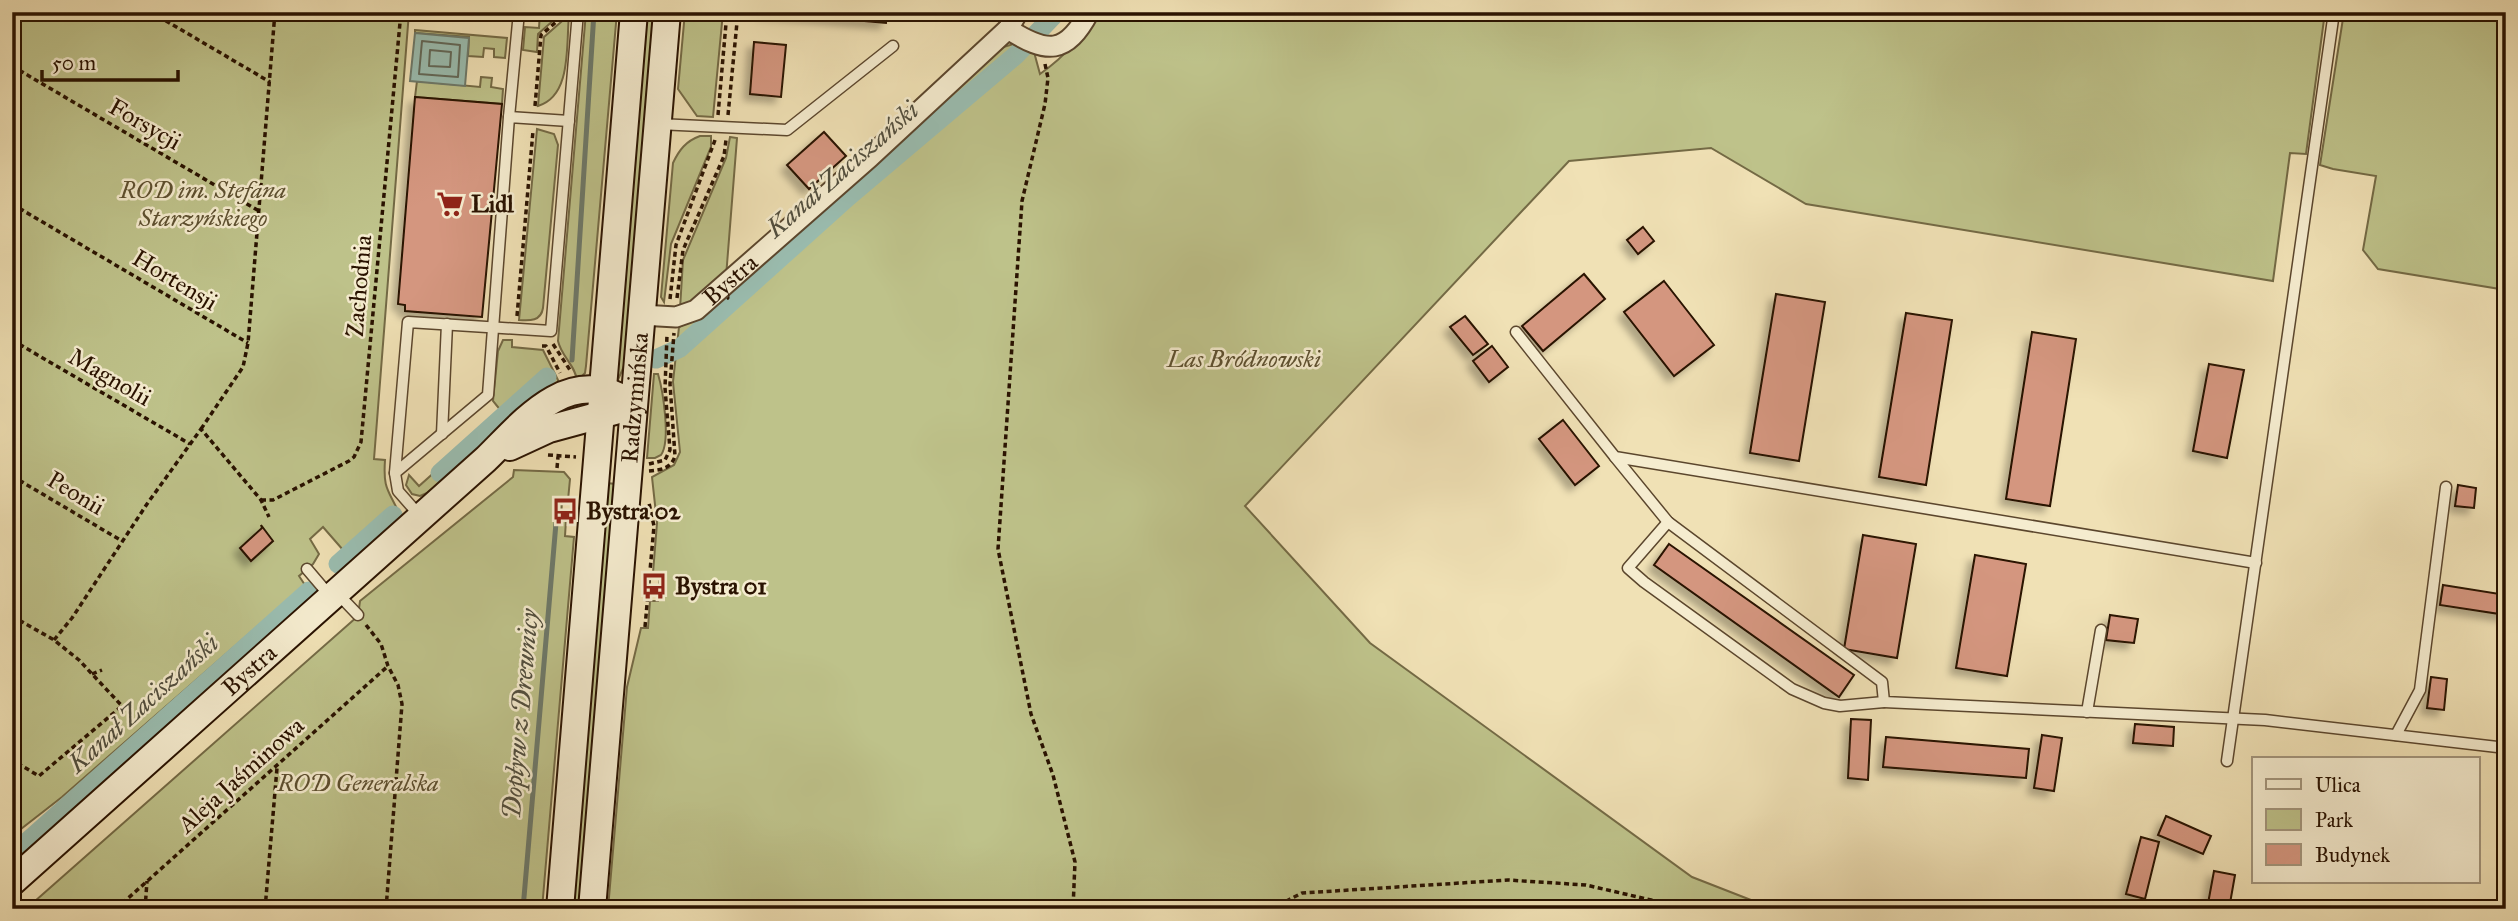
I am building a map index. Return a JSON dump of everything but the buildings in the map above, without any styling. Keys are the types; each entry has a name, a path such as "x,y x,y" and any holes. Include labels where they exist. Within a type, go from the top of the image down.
{"main road":[{"name":"Radzymińska","path":"560,909 592,459 602,404 634,12"},
{"name":"Radzymińska","path":"592,909 667,12"},
{"name":"Bystra","path":"12,882 486,459 538,408 552,399 576,391 602,404"},
{"name":"Bystra","path":"486,459 535,434 560,437 615,394 634,405"},
{"path":"560,437 586,438 595,449 592,459"}],"street":[{"path":"1013,21 1034,44 1052,47 1068,42 1079,30 1089,12"},
{"name":"Bystra","path":"672,317 696,310 726,285 1013,21"},
{"path":"641,315 672,317"}],"lane":[{"path":"395,473 488,395 519,12"},
{"path":"421,516 398,491 395,473 408,322 551,331 578,12"},
{"path":"2227,761 2334,12"},
{"path":"657,124 787,130 893,46"},
{"path":"509,117 569,121"},
{"path":"442,434 447,324"},
{"path":"1516,332 1668,522 1882,682 1884,702"},
{"path":"1615,457 2256,563"},
{"path":"2396,735 2420,690 2446,487"},
{"path":"1668,522 1628,568 1792,689 1824,703 1840,706 1884,702 2298,723 2506,748"},
{"path":"307,569 358,615"},
{"path":"2087,712 2101,630"}],"path":[{"path":"151,12 270,82"},
{"path":"54,640 72,618 122,541 243,368 248,343 275,12"},
{"name":"Zachodnia","path":"261,500 274,500 349,461 361,442 401,12"},
{"path":"515,330 541,35 566,12"},
{"path":"648,464 658,463 669,455 665,369 682,250 723,156 727,12"},
{"path":"648,477 649,470 666,468 674,461 675,456 670,367 676,245 722,127 738,12"},
{"path":"1034,44 1048,78 1039,136 1022,201 998,549 1031,714 1053,775 1075,862 1073,909"},
{"name":"Forsycji","path":"12,66 259,211"},
{"name":"Hortensji","path":"12,204 248,343"},
{"path":"551,331 554,345 573,376"},
{"name":"Magnolii","path":"12,340 190,444"},
{"path":"535,345 546,346 563,379"},
{"path":"201,429 261,500 270,517"},
{"path":"557,468 560,437"},
{"path":"542,454 592,459"},
{"name":"Peonii","path":"12,476 122,541"},
{"path":"645,627 653,527 648,495"},
{"path":"358,615 382,644 388,666 398,685 402,704 386,909"},
{"path":"12,616 54,640 122,706 39,776 12,760"},
{"name":"Aleja Jaśminowa","path":"116,909 388,666"},
{"path":"92,674 102,670"},
{"path":"265,909 277,767"},
{"path":"1271,909 1302,893 1508,880 1586,885 1690,909"},
{"path":"145,909 147,881"}],"green space":[{"name":"ROD im. Stefana Starzyńskiego","path":"12,12 409,12 374,459 385,460 386,483 399,513 350,558 323,527 310,539 319,554 313,564 299,576 305,585 62,797 12,836"},
{"path":"540,12 563,12 538,34 537,52 523,50 525,27 539,28"},
{"path":"586,12 617,12 586,366 585,373 577,381 558,341"},
{"path":"645,12 655,12 625,364 617,382 614,381"},
{"path":"685,12 723,12 713,117 697,116 678,89"},
{"name":"Las Bródnowski","path":"1095,12 2325,12 2306,154 2290,153 2273,281 1806,204 1711,148 1569,161 1245,506 1370,643 1692,877 1774,909 608,909 627,687 641,628 648,628 650,601 658,601 660,574 653,573 657,523 652,477 674,465 680,452 673,382 679,327 704,314 1000,48 1017,43 1034,52 1040,74 1071,46"},
{"path":"2344,12 2506,12 2506,290 2378,269 2363,250 2376,176 2320,165"},
{"path":"569,15 567,54 562,81 557,92 538,106 544,37"},
{"path":"415,30 507,38 505,58 494,57 494,49 484,48 483,57 468,56 469,37 415,33"},
{"path":"481,77 492,78 491,87 503,89 502,104 415,97 417,81 480,87"},
{"path":"537,129 554,134 558,145 543,308 537,318 519,320"},
{"path":"700,136 711,136 711,147 671,244 664,302 661,297 673,163 684,146"},
{"path":"730,137 737,138 726,277 680,309 683,260 726,158"},
{"path":"503,340 512,340 512,347 543,350 558,380 558,388 427,493 420,496 412,494 406,485 409,475 419,486 502,412 493,401 498,351"},
{"path":"654,374 658,374 662,392 665,439 661,455 647,458"},
{"name":"ROD Generalska","path":"514,470 564,472 570,479 568,500 562,500 561,519 566,520 565,536 574,537 542,909 26,909 358,616 360,601 513,477"},
{"path":"606,483 616,484 580,909 571,909"}],"water":[{"path":"415,33 469,38 465,86 410,81"}],"waterway":[{"path":"572,360 594,12"},
{"name":"Kanał Zaciszański","path":"656,359 680,348 848,197 1016,55 1057,12"},
{"name":"Kanał Zaciszański","path":"440,473 547,377"},
{"path":"338,564 393,515"},
{"name":"Dopływ z Drewnicy","path":"523,909 556,523"},
{"name":"Kanał Zaciszański","path":"12,855 309,591"}],"place":[{"name":"Lidl","path":"450,204"},
{"name":"Bystra 02","path":"565,511"},
{"name":"Bystra 01","path":"654,586"}]}
